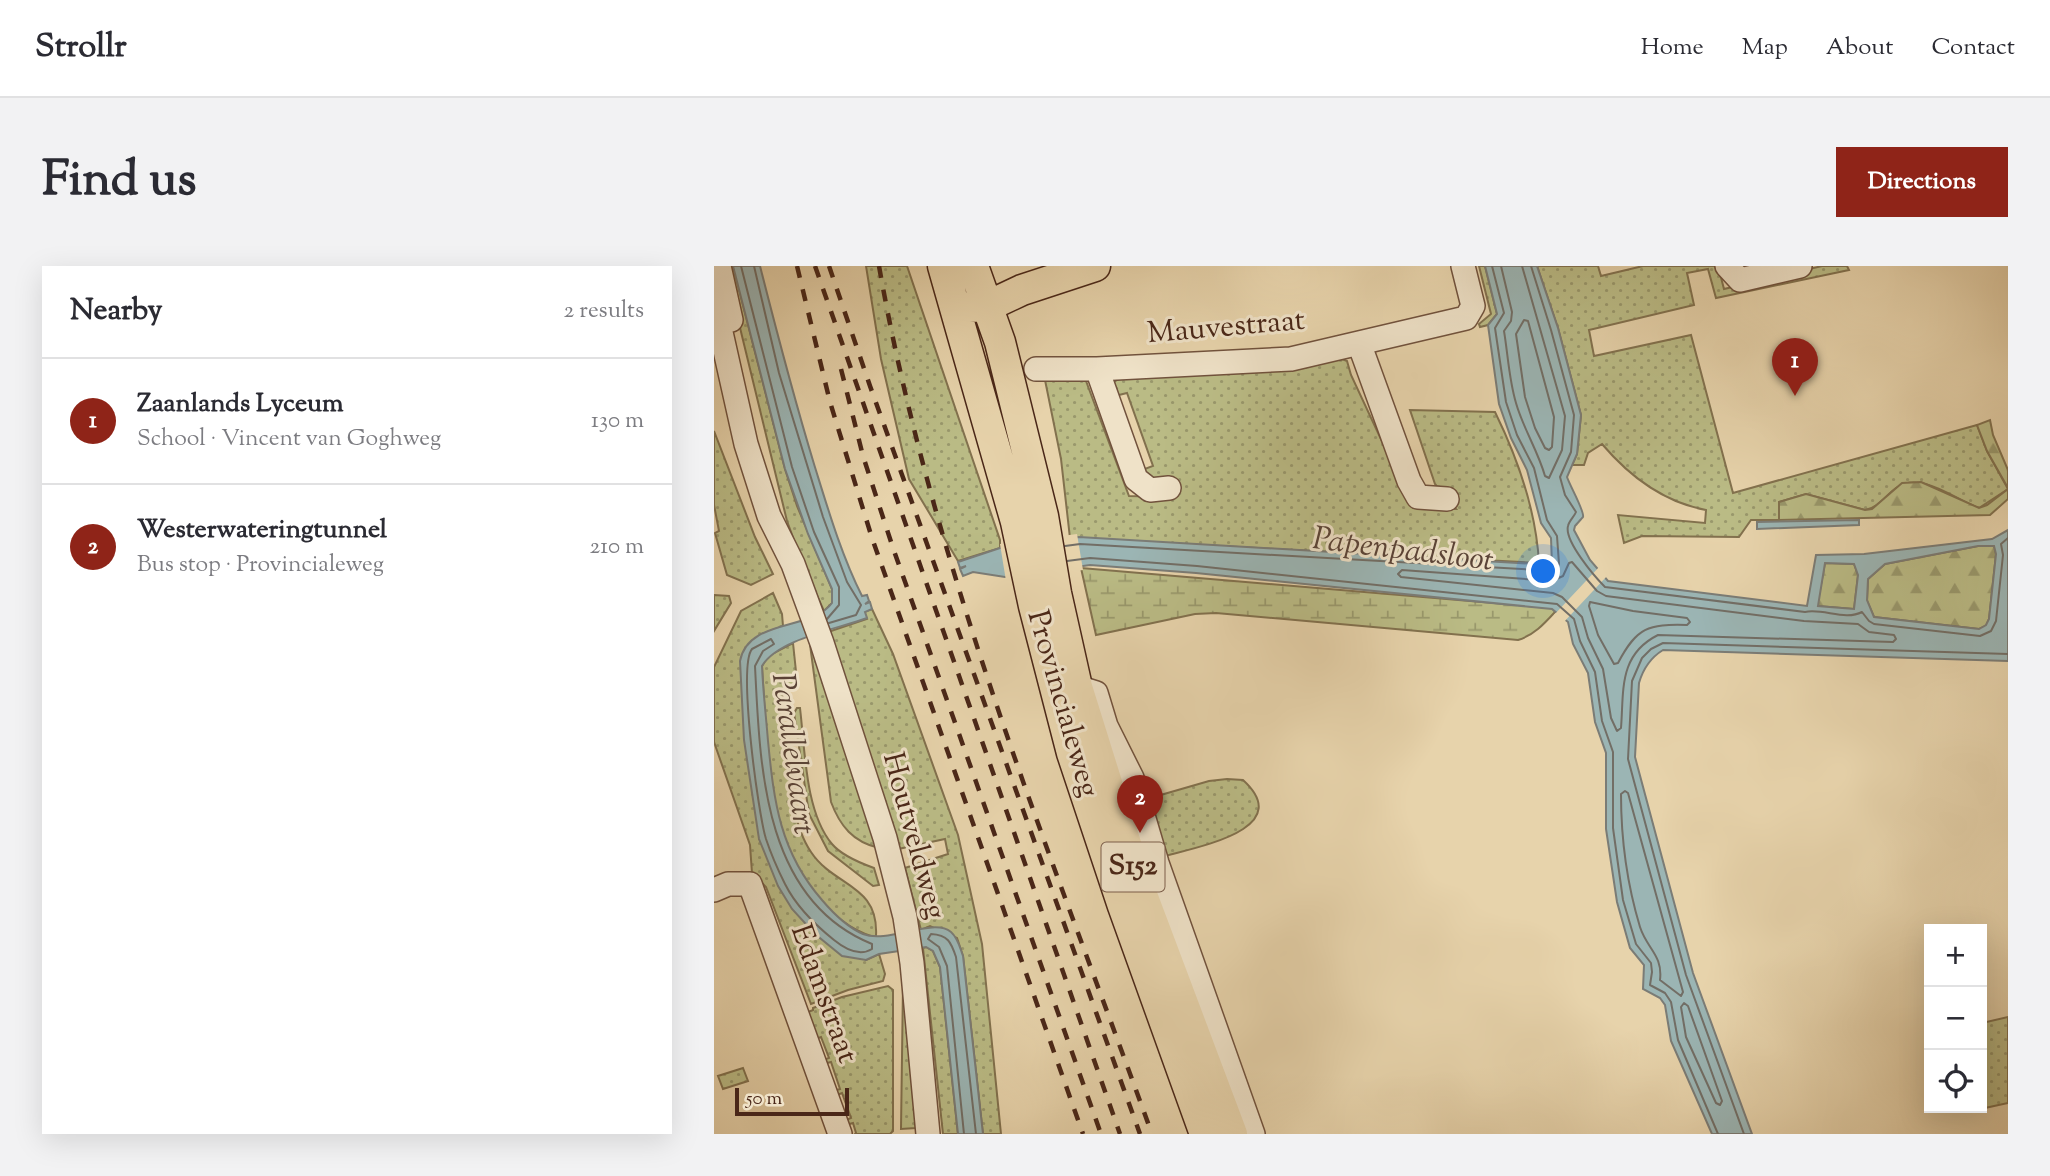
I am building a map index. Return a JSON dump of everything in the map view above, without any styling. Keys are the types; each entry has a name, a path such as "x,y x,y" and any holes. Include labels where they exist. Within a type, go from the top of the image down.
{"main road":[{"name":"Provincialeweg","path":"943,266 1029,519"},
{"path":"955,307 981,287 1045,266"},
{"path":"981,287 1023,290 1095,266"},
{"name":"Provincialeweg","path":"981,287 1004,358 1029,519 1072,753 1123,906 1205,1134"},
{"name":"Provincialeweg","path":"1045,600 1077,687 1141,892 1232,1134"}],"street":[{"name":"Houtveldweg","path":"719,266 730,384"},
{"name":"Mauvestraat","path":"1036,369 1097,369 1291,359 1466,318 1474,306 1464,266"},
{"path":"1727,266 1740,280 1800,266"},
{"name":"Houtveldweg","path":"714,301 730,384 769,516 793,564 822,643 885,838 905,917 912,963 928,1134"},
{"path":"1359,343 1409,481 1418,498 1447,499"},
{"path":"1097,369 1136,479 1150,490 1169,488"},
{"name":"Provincialeweg","path":"1077,687 1096,693 1106,726 1132,778 1157,863 1253,1134"},
{"name":"Edamstraat","path":"714,890 742,882 750,884 839,1134"}],"green space":[{"path":"725,266 733,266 785,469 797,506 832,589 832,603 824,611 787,521"},
{"path":"866,266 907,266 1000,540 1000,548 958,561 909,479 881,359"},
{"path":"1479,266 1485,266 1497,314 1488,325 1480,327 1479,324 1491,314"},
{"path":"1537,266 1598,266 1601,276 1643,266 1718,266 1724,289 1822,266 1847,266 1849,270 1716,298 1708,269 1687,273 1694,305 1589,330 1594,356 1691,335 1733,493 1977,425 1987,451 2008,489 1979,508 1938,488 1916,482 1896,488 1878,504 1865,510 1806,494 1779,502 1779,520 1751,520 1739,537 1642,536 1624,543 1618,515 1705,523 1706,510 1676,501 1648,486 1624,467 1602,444 1588,453 1584,465 1572,465 1577,454 1581,415 1558,328"},
{"path":"1342,359 1347,361 1413,508 1456,509 1435,484 1410,410 1495,412 1511,448 1530,504 1539,563 1070,538 1061,459 1045,380 1086,381 1129,496 1172,497 1143,481 1139,471 1153,466 1127,393 1111,397 1111,384 1123,376"},
{"path":"1990,420 1993,435 2008,470 2008,488 1987,451 1977,425"},
{"path":"714,431 755,537 773,574 751,585 727,575 715,533 719,531 714,505"},
{"path":"1921,482 1979,508 2008,489 2008,499 1990,515 1779,520 1779,502 1806,494 1865,510 1872,509 1902,483"},
{"path":"1978,546 1994,546 1996,554 1986,626 1979,629 1874,617 1867,601 1868,579 1885,564"},
{"path":"1825,563 1854,564 1858,575 1854,609 1817,606"},
{"path":"1081,568 1552,608 1555,612 1534,632 1518,640 1216,613 1195,614 1096,635"},
{"path":"773,593 782,614 783,626 762,634 759,839 866,960 879,954 885,974 883,981 811,1004 766,887 752,873 750,845 714,742 714,667 741,611"},
{"path":"714,595 729,596 731,603 714,631"},
{"path":"872,609 893,654 958,835 982,944 1001,1134 983,1134 963,956 957,938 930,926 921,930 905,868 948,854 945,839 898,849 828,632 867,619 864,612"},
{"path":"809,637 879,848 862,842 849,832 831,802"},
{"path":"793,643 797,681 783,694 781,711 797,822 811,852 821,864 863,896 870,906 875,919 874,937 856,930 825,905 800,872 782,835 769,760 762,666 768,656"},
{"path":"800,708 811,798 823,831 841,852 874,868 879,885 873,886 828,851 809,814 794,713"},
{"path":"1243,780 1257,798 1258,812 1249,824 1214,842 1158,858 1140,801 1209,781"},
{"path":"923,948 933,951 940,967 958,1134 943,1134"},
{"path":"903,985 916,1128 901,1129"},
{"path":"888,986 893,990 893,1131 890,1134 855,1134 853,1123 842,1126 841,1122 851,1118 842,1093 832,1097 830,1092 840,1089 831,1062 819,1065 818,1062 829,1058 821,1037 810,1041 801,1015 842,997"},
{"path":"2008,1017 2008,1103 1987,1108 1987,1050 1987,1022"},
{"path":"743,1068 748,1081 723,1089 718,1076"}],"water":[{"path":"733,266 760,266 800,415 841,548 862,596 867,595 869,601 865,604 870,602 872,609 865,612 867,618 810,636 781,649 762,666 770,763 782,825 788,845 808,882 831,910 851,928 863,934 885,936 933,927 943,928 955,937 963,956 983,1134 958,1134 940,967 933,951 926,947 879,954 866,960 842,956 815,934 792,909 778,886 759,839 744,740 740,661 745,647 755,638 767,631 823,612 832,603 832,589 808,534 785,469"},
{"path":"1485,266 1537,266 1558,328 1581,415 1577,454 1567,477 1583,514 1574,530 1590,560 1608,581 1807,606 1816,555 1864,554 1992,539 2008,530 2008,661 1663,650 1651,660 1643,673 1639,683 1635,757 1693,973 1752,1134 1712,1134 1671,1041 1665,1005 1660,998 1643,989 1644,965 1630,948 1617,902 1606,829 1606,753 1595,722 1588,673 1573,644 1568,622 1552,609 1090,565 1005,577 973,572 963,576 960,569 966,566 960,568 958,562 1000,548 1079,537 1552,565 1551,538 1541,523 1527,470 1511,438 1499,404 1488,325 1497,314","holes":["1978,546 1994,546 1996,554 1989,619 1986,625 1979,629 1874,617 1867,600 1868,579 1885,564","1825,563 1854,564 1858,575 1854,609 1818,606"]},
{"path":"1859,520 1859,525 1757,529 1757,522"}],"pier":[{"path":"1077,534 1083,570 1006,581 1000,544"},
{"path":"1600,566 1608,575 1563,623 1554,615"}],"railway":[{"path":"797,266 830,402 872,538 1083,1134"},
{"path":"815,266 1120,1134"},
{"path":"829,266 1140,1134"},
{"path":"879,266 902,378 962,597 1034,813 1152,1134"},
{"path":"841,369 863,456 893,548 1101,1134"}],"place":[{"name":"Zaanlands Lyceum","path":"1795,396"},
{"name":"Westerwateringtunnel","path":"1140,833"}],"water label":[{"name":"Papenpadsloot","path":"1403,551"},
{"name":"Parallelvaart","path":"792,754"}]}
